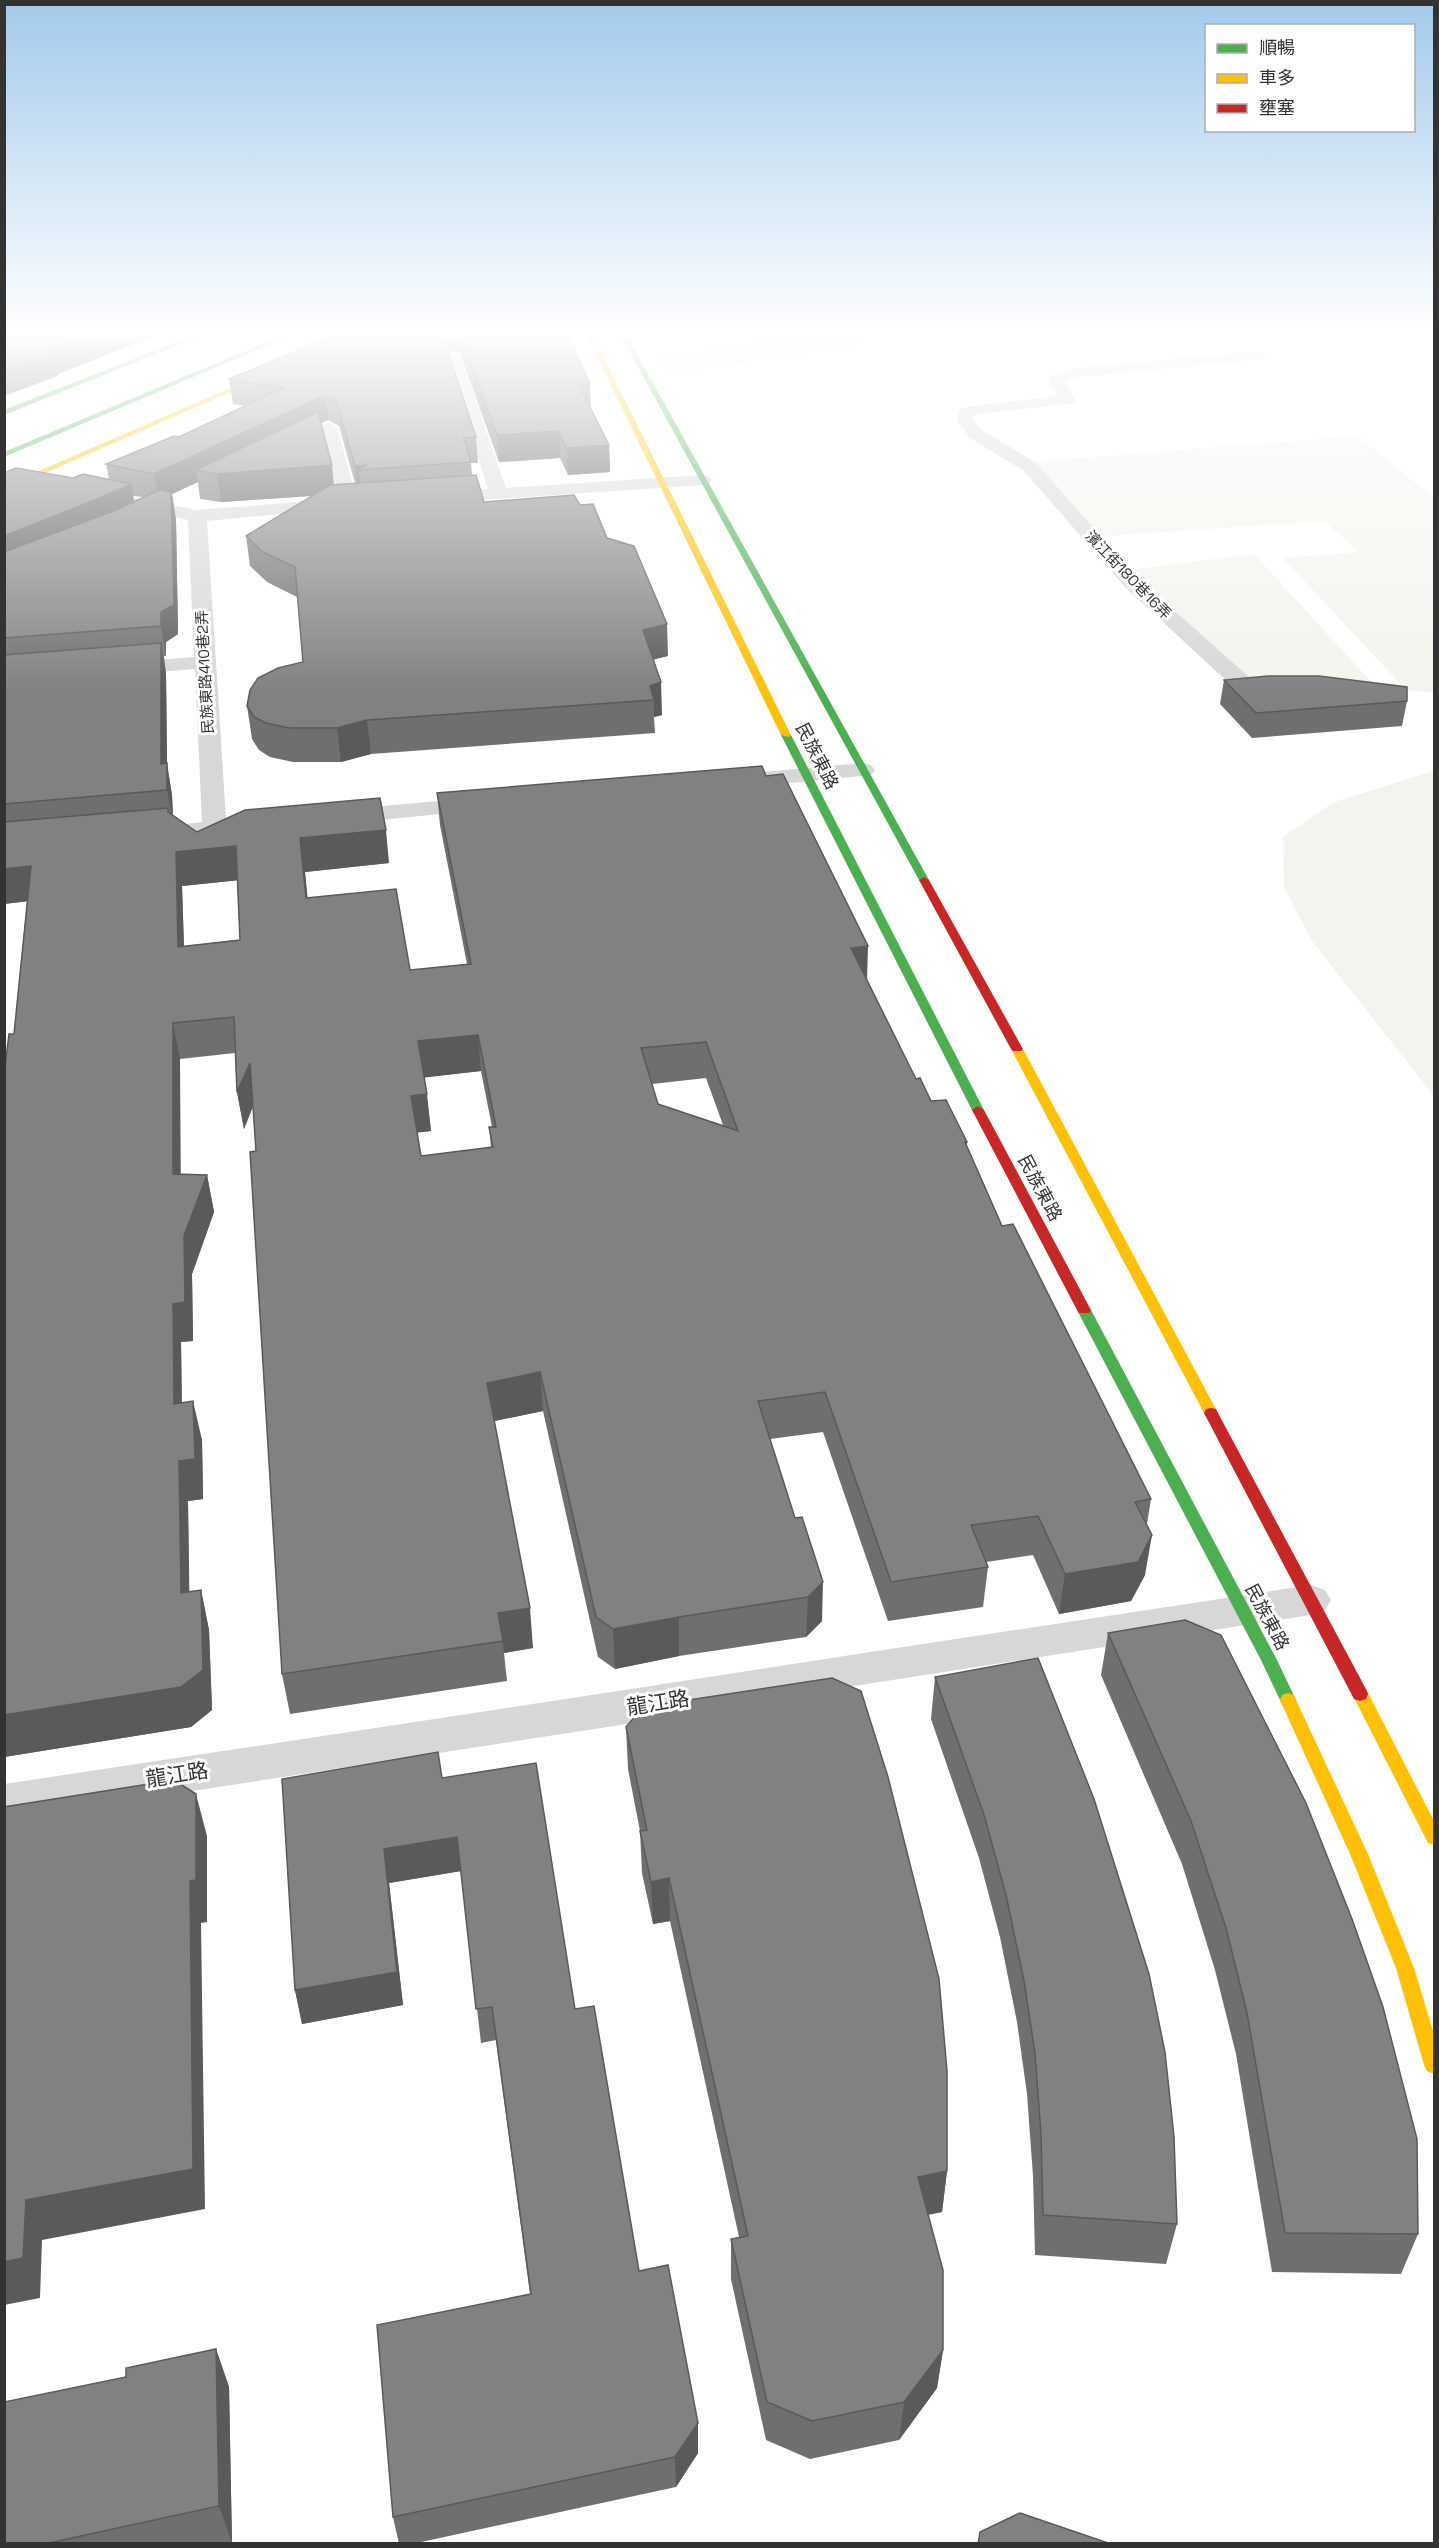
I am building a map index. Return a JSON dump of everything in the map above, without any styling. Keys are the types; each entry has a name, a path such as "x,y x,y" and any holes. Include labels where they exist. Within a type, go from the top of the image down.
{"main road":[{"path":"4,489 85,455"},
{"name":"民族東路","path":"648,455 806,775 968,1092 1269,1660 1359,1854 1405,1968 1434,2065"},
{"name":"民族東路","path":"689,455 1037,1085 1311,1600 1434,1839"}],"street":[{"path":"267,457 271,455"},
{"path":"336,455 349,503"},
{"path":"486,455 499,494"},
{"name":"濱江街180巷16弄","path":"1010,455 1030,467 1132,583 1252,692"},
{"path":"418,499 703,480"},
{"path":"25,481 56,487"},
{"path":"134,521 185,497"},
{"path":"114,499 197,516 372,502"},
{"name":"民族東路410巷2弄","path":"197,516 214,828"},
{"path":"98,671 205,662"},
{"path":"713,783 863,770"},
{"path":"310,820 507,802"},
{"path":"133,836 274,823"},
{"name":"龍江路","path":"4,1802 614,1710 1311,1600"}],"shaded area":[{"path":"1121,455 1381,455 1434,498 1434,693 1406,690 1283,558 1359,552 1324,521 1091,537 1032,462"},
{"path":"1254,554 1377,688 1243,685 1121,571"},
{"path":"1434,771 1434,1096 1312,941 1284,887 1283,837 1334,802"}],"building":[{"path":"128,455 195,455 154,474 106,464"},
{"path":"228,455 329,455 332,465 217,474 196,470"},
{"path":"352,455 469,455 471,462 359,470 367,465 355,466"},
{"path":"16,468 73,478 83,474 131,484 4,536 4,473"},
{"path":"476,475 484,502 574,495 580,505 593,504 607,538 634,546 667,624 643,630 661,682 650,686 654,700 367,720 337,728 289,728 266,723 254,717 247,706 250,690 258,678 278,668 303,662 295,567 263,552 246,536 330,485"},
{"path":"159,490 171,492 174,605 161,612 161,626 4,638 4,552 116,510"},
{"path":"161,643 161,764 167,763 167,790 4,804 4,655"},
{"path":"1268,676 1319,676 1407,687 1407,701 1256,713 1224,680"},
{"path":"762,766 766,776 783,774 868,946 851,948 916,1079 920,1078 931,1101 946,1100 967,1142 965,1142 1002,1226 1013,1224 1151,1499 1135,1502 1152,1535 1138,1562 1065,1574 1038,1516 971,1525 988,1567 891,1582 825,1392 758,1401 795,1518 802,1517 823,1582 808,1597 613,1629 596,1617 540,1372 487,1383 530,1608 498,1613 503,1641 282,1674 250,1152 256,1151 250,1063 237,1092 234,1017 173,1023 173,1174 207,1175 184,1236 185,1302 173,1304 174,1404 193,1401 195,1459 179,1461 181,1593 201,1590 203,1670 181,1687 4,1715 4,1074 9,1034 14,1034 31,866 4,869 4,822 168,808 168,812 197,832 245,810 380,798 386,830 300,838 306,898 396,889 410,970 471,964 437,793","holes":["236,846 240,940 178,947 176,852","478,1035 496,1127 489,1127 493,1147 421,1156 411,1096 427,1094 418,1041","706,1042 738,1131 658,1104 641,1048"]},
{"path":"1185,1620 1221,1635 1306,1803 1352,1919 1383,2007 1417,2139 1418,2234 1285,2233 1247,2013 1226,1928 1191,1821 1108,1633"},
{"path":"1038,1658 1094,1799 1149,1974 1165,2052 1174,2137 1177,2224 1043,2215 1041,2135 1035,2053 1024,1981 1006,1895 984,1815 935,1677"},
{"path":"832,1678 861,1691 888,1777 939,1979 947,2071 947,2171 918,2177 943,2270 943,2350 904,2402 812,2421 767,2402 731,2239 748,2236 669,1878 651,1882 640,1831 647,1830 626,1727 643,1707"},
{"path":"438,1752 442,1778 536,1763 575,2009 594,2006 639,2271 668,2265 698,2423 675,2457 393,2517 377,2325 531,2294 492,2007 476,2009 457,1837 384,1849 397,1972 295,1990 282,1779"},
{"path":"174,1780 196,1794 196,1880 190,1881 193,2169 26,2200 23,2258 4,2262 4,1807"},
{"path":"216,2349 219,2506 44,2544 4,2544 4,2402 126,2377 126,2368"},
{"path":"1020,2513 1111,2544 978,2544 980,2532"}],"traffic: fast":[{"path":"690,455 924,880"},
{"path":"786,735 978,1110"},
{"path":"1084,1310 1288,1700"}],"traffic: slow":[{"path":"4,489 82,455"},
{"path":"648,455 786,735"},
{"path":"1017,1049 1211,1413"},
{"path":"1360,1694 1434,1838"},
{"path":"1288,1700 1359,1854 1405,1968 1434,2065"}],"traffic: jam":[{"path":"924,880 1017,1049"},
{"path":"978,1110 1084,1310"},
{"path":"1211,1413 1360,1694"}]}
